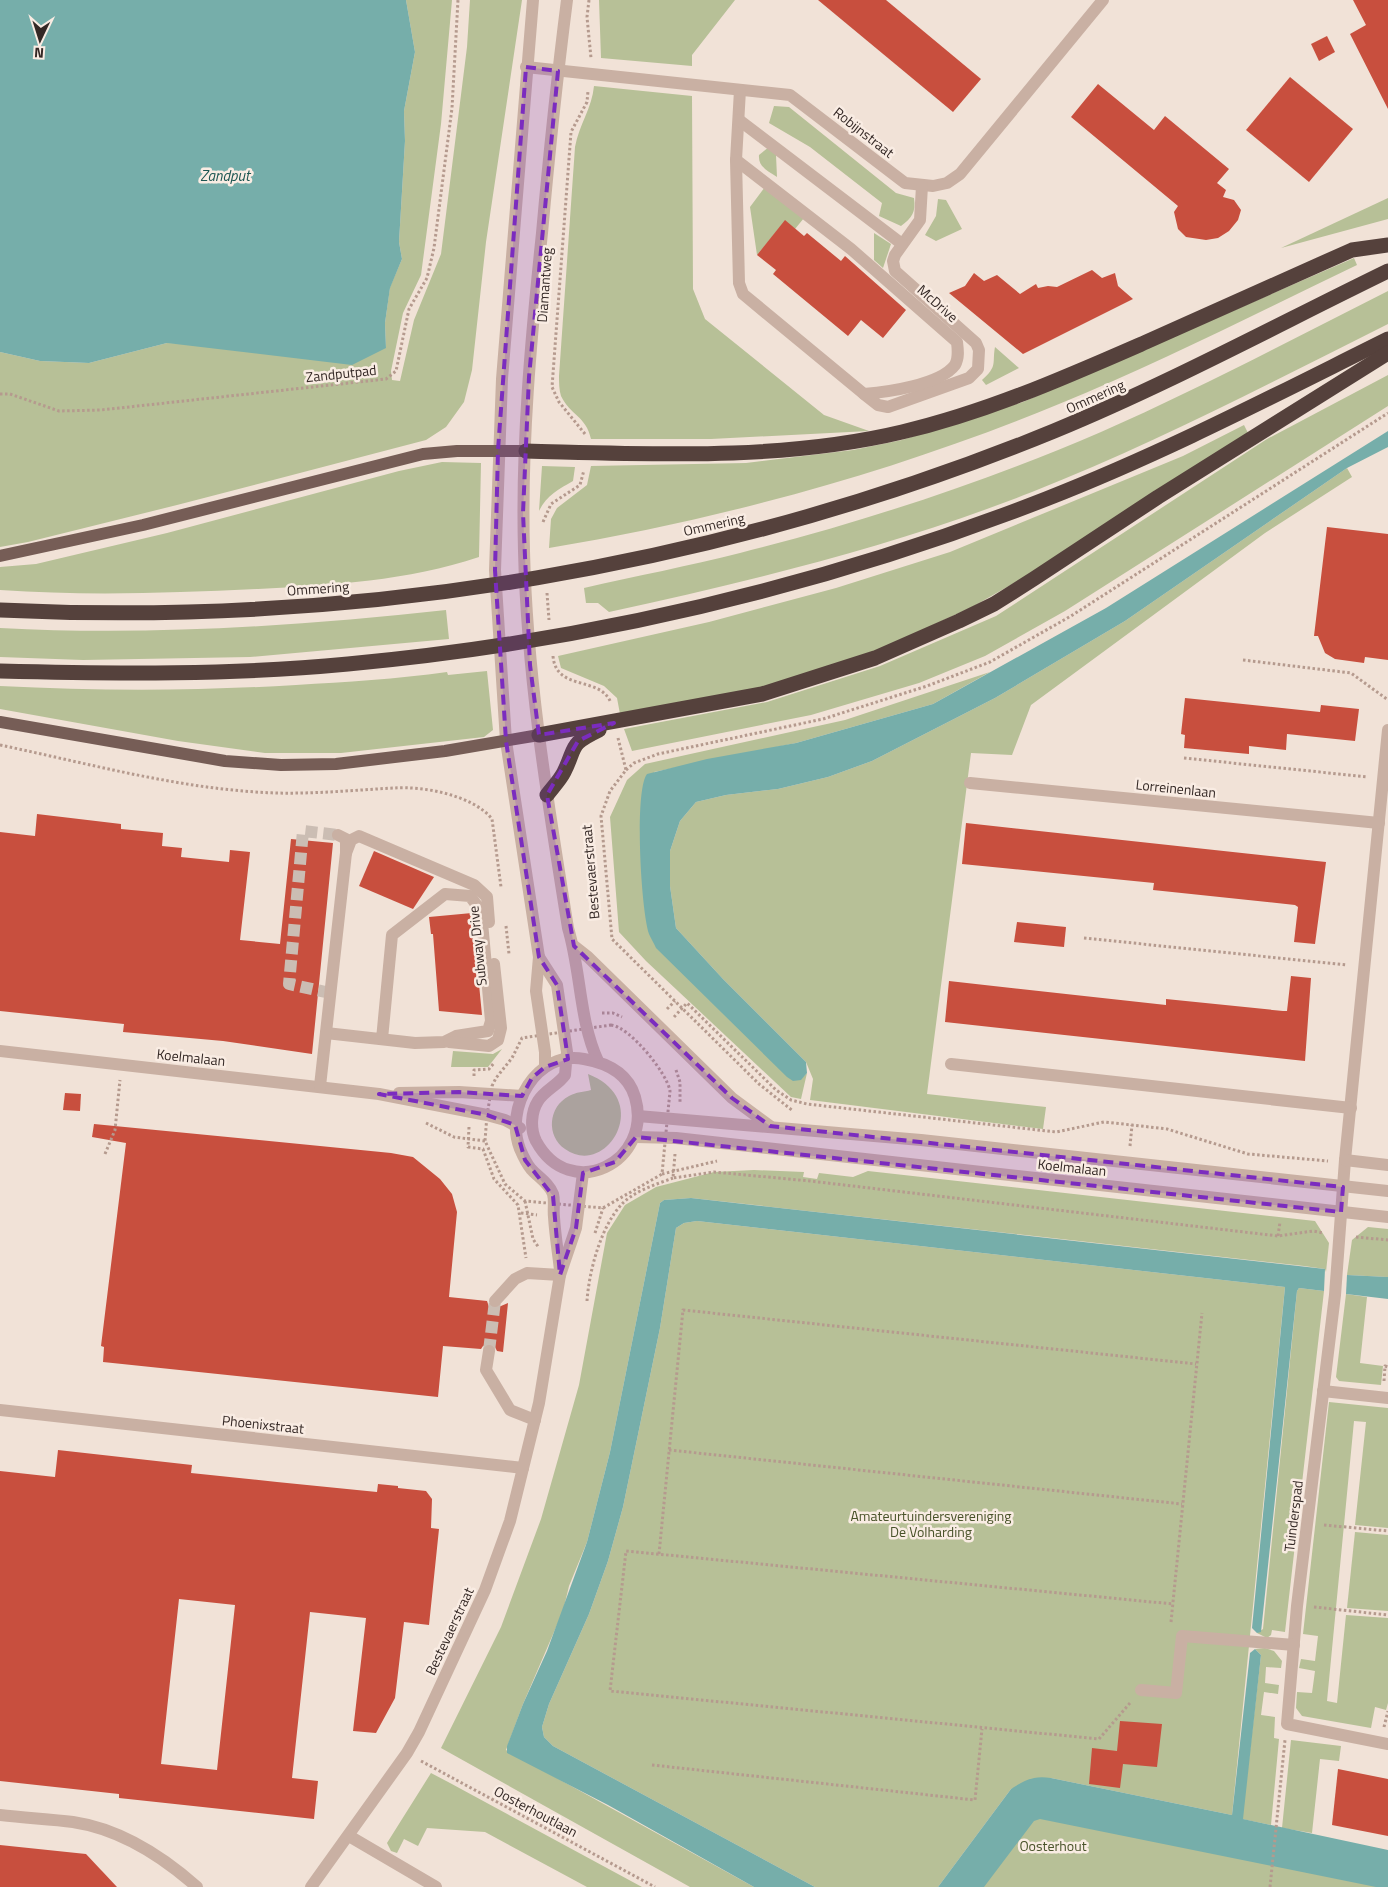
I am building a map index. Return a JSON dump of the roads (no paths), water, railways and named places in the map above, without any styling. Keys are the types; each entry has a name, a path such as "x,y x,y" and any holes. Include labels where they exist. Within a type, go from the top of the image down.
{"highway":[{"path":"526,451 585,453 731,452 805,446 900,432 1000,403 1104,360 1352,250 1388,245"},
{"name":"Ommering","path":"0,610 62,613 188,612 350,603 446,591 582,570 762,529 841,506 942,473 1051,432 1156,386 1388,270"},
{"path":"0,671 149,673 233,671 344,664 451,652 585,630 768,591 987,521 1047,499 1203,432 1388,338"},
{"path":"539,735 614,723 762,694 875,658 959,621 994,604 1158,497 1388,353"},
{"path":"547,795 564,771 573,748 578,741 614,723"}],"main road":[{"path":"0,556 143,525 423,454 498,450 526,451"},
{"path":"0,722 243,764 281,765 336,764 445,751 539,735"}],"street":[{"path":"533,0 526,67 498,450 495,555 506,741 539,957 536,991 543,1034 545,1067"},
{"name":"Diamantweg","path":"524,553 526,451 534,309 567,0"},
{"name":"Robijnstraat","path":"526,67 790,95 905,183 922,186 947,183 960,174 1103,0"},
{"path":"740,90 736,160 739,283 743,294 878,405 888,407 969,378 978,369 979,350 971,338 895,271 893,261 902,244 920,220 922,186"},
{"path":"739,120 902,244"},
{"name":"McDrive","path":"736,160 851,249 951,334 957,342 958,350 954,366 941,375 901,390 864,394"},
{"name":"Bestevaerstraat","path":"524,553 530,665 547,795 568,928 574,946 590,1044 598,1061"},
{"path":"1341,1212 1388,730"},
{"name":"Lorreinenlaan","path":"970,783 1379,823"},
{"path":"320,1086 346,852 346,840 338,835"},
{"name":"Subway Drive","path":"346,852 351,840 359,836 474,885 487,897 501,1028 498,1040 489,1046 444,1042"},
{"path":"326,1033 414,1043 444,1042 456,1036 488,1031 491,1021 481,911 470,896 445,894 392,936 382,1039"},
{"path":"574,946 588,957 727,1093 770,1126"},
{"path":"495,1301 514,1279 527,1273 560,1274 553,1196 546,1183 525,1160 517,1139 515,1125 522,1096 532,1078 545,1067 567,1059 579,1058 598,1061 620,1073 628,1081 634,1092 638,1116 636,1136 627,1150 614,1162 605,1167 583,1173 557,1166 548,1158 533,1135 532,1118 538,1100 566,1075 567,1059 557,985 539,957"},
{"name":"Koelmalaan","path":"0,1051 379,1094 487,1115 515,1125 533,1135"},
{"path":"951,1064 1351,1108"},
{"name":"Koelmalaan","path":"379,1094 459,1092 522,1096"},
{"name":"Koelmalaan","path":"638,1116 770,1126 1036,1152 1388,1191"},
{"name":"Koelmalaan","path":"636,1136 753,1147 1388,1217"},
{"path":"1345,1160 1388,1165"},
{"name":"Bestevaerstraat","path":"311,1887 407,1754 485,1590 510,1521 535,1420 560,1274 576,1228 583,1173"},
{"name":"Tuinderspad","path":"1341,1212 1335,1295 1307,1523 1287,1724 1388,1744"},
{"path":"489,1351 486,1370 510,1410 535,1420"},
{"path":"1323,1392 1388,1398"},
{"name":"Phoenixstraat","path":"0,1410 523,1468"},
{"path":"1141,1690 1176,1693 1182,1636 1294,1645"},
{"path":"0,1815 74,1822 123,1837 169,1862 197,1887"},
{"path":"349,1836 436,1887"}],"water":[{"name":"Zandput","path":"0,0 406,0 415,52 404,111 405,141 399,242 402,259 390,288 385,323 386,348 352,365 167,343 89,363 40,361 0,352"},
{"path":"1388,431 1388,447 1347,468 1125,621 995,698 872,761 828,777 778,789 726,795 696,802 680,821 670,851 670,886 676,928 723,979 806,1062 807,1073 801,1080 793,1081 787,1077 656,948 649,934 646,921 641,878 641,803 643,785 647,774 707,759 796,743 933,704 1106,608"},
{"path":"691,1198 1325,1269 1324,1291 1299,1288 1297,1291 1261,1632 1257,1633 1252,1628 1285,1287 697,1221 684,1223 676,1228 660,1328 623,1507 608,1561 589,1614 549,1704 542,1727 544,1737 553,1746 815,1887 754,1887 608,1805 507,1753 507,1746 523,1704 547,1651 587,1542 610,1452 660,1203 664,1200"},
{"path":"1347,1275 1388,1277 1388,1299 1346,1294"},
{"path":"1255,1649 1261,1655 1243,1819 1388,1850 1388,1887 1376,1887 1040,1819 1034,1821 984,1887 938,1887 1011,1789 1035,1778 1051,1778 1232,1815 1250,1653"}],"tunnel":[{"path":"330,993 289,984 303,831 338,835"},
{"path":"489,1351 495,1301"}],"park label":[{"name":"Amateurtuindersvereniging De Volharding","path":"931,1524"},
{"name":"Oosterhout","path":"1053,1845"}]}
